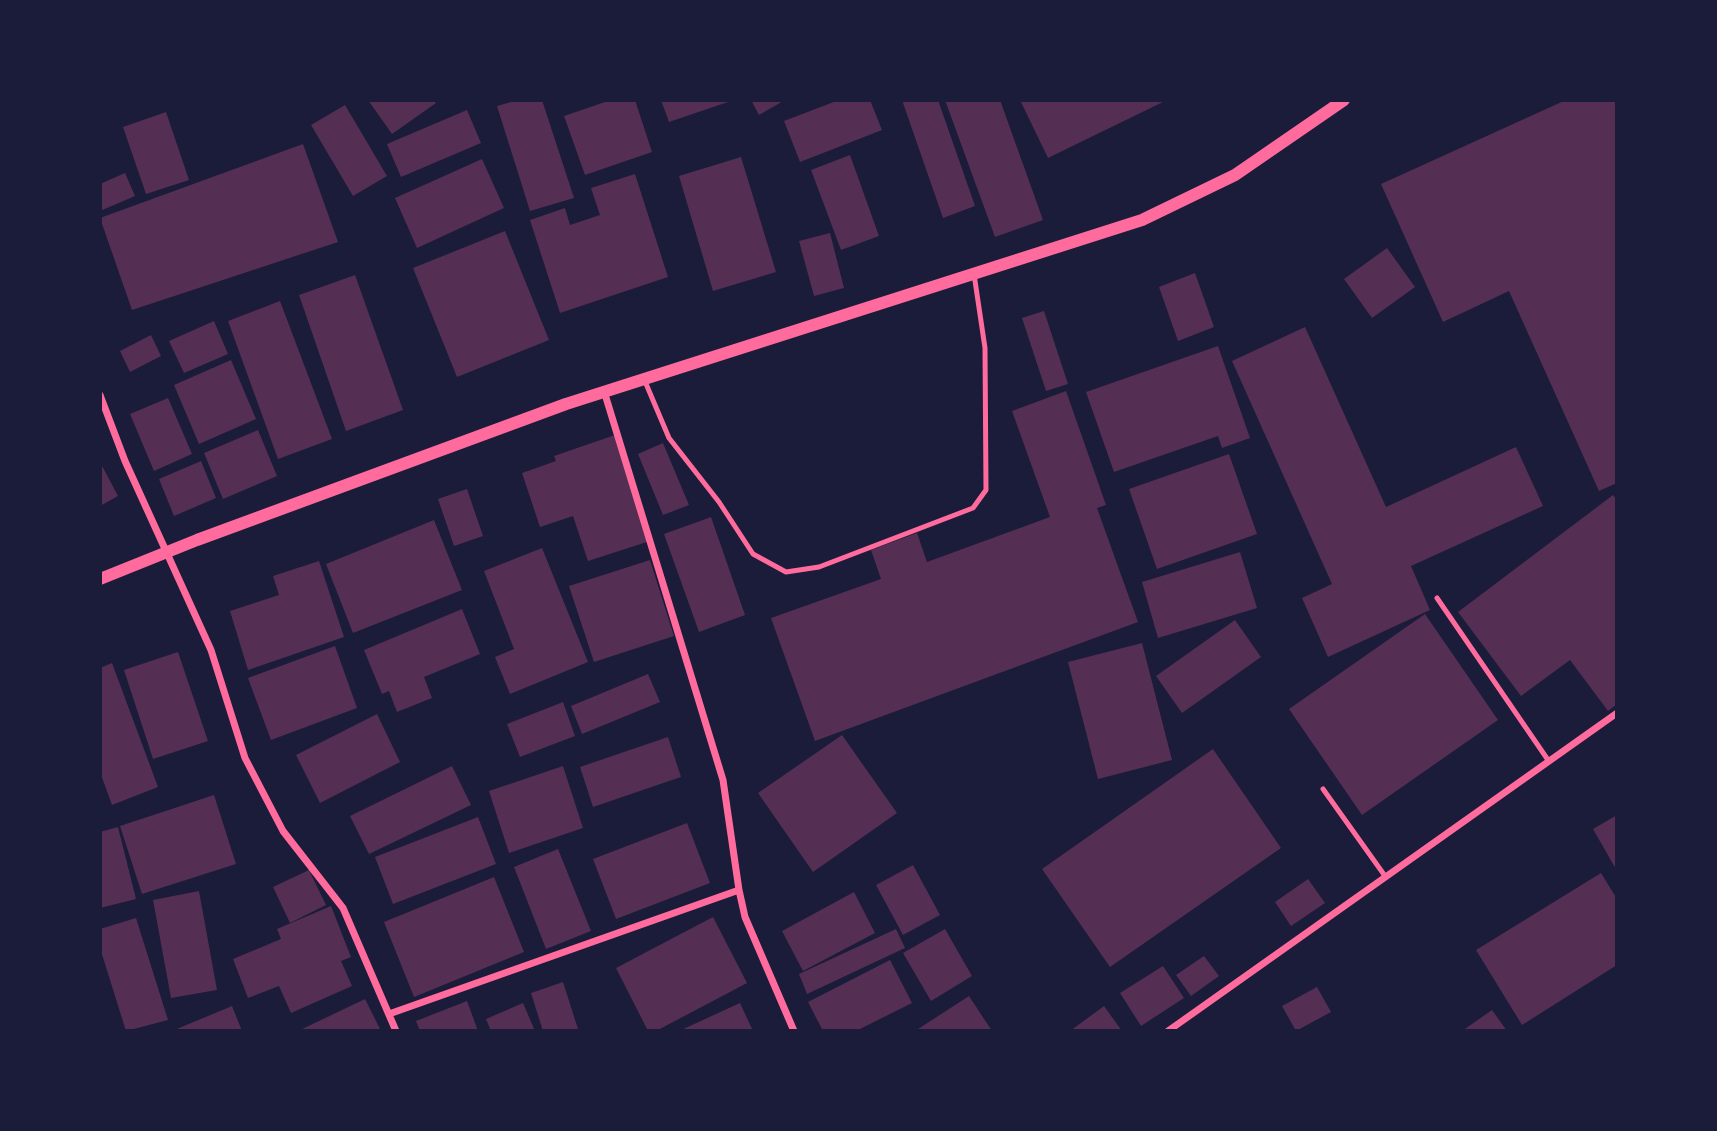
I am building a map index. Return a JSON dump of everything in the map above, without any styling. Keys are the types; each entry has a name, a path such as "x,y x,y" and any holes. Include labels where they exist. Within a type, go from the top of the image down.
{"street":[{"path":"100,579 248,521 604,391 1154,214 1235,175 1345,100"},
{"path":"604,391 723,780 739,890 746,917 794,1031"},
{"path":"100,395 125,461 211,650 245,758 283,831 343,908 396,1031"},
{"path":"1168,1031 1617,713"},
{"path":"389,1014 739,890"}],"lane":[{"path":"644,379 669,438 719,502 752,554 786,572 819,567 973,508 986,490 985,348 974,274"},
{"path":"1437,598 1548,760"},
{"path":"1323,789 1385,876"}],"building":[{"path":"368,100 433,100 436,103 392,134"},
{"path":"518,100 542,100 574,198 530,211 497,106"},
{"path":"611,100 635,100 652,152 585,175 564,116"},
{"path":"661,100 734,100 669,122"},
{"path":"751,100 785,100 759,115"},
{"path":"839,100 870,100 882,130 800,162 784,121"},
{"path":"902,100 938,100 975,206 943,218"},
{"path":"945,100 1000,100 1043,220 995,237"},
{"path":"1020,100 1167,100 1048,158"},
{"path":"1566,100 1617,100 1617,483 1599,491 1509,291 1443,322 1381,184"},
{"path":"345,105 387,176 353,196 311,125"},
{"path":"467,110 481,143 401,177 387,144"},
{"path":"166,112 189,180 146,194 123,127"},
{"path":"303,144 338,242 132,310 100,218"},
{"path":"850,155 879,236 841,250 811,170"},
{"path":"741,157 776,272 713,291 679,176"},
{"path":"482,159 504,208 417,248 395,198"},
{"path":"125,173 135,196 100,211 100,184"},
{"path":"635,174 668,277 560,313 530,220 565,208 570,225 600,215 591,188"},
{"path":"505,231 549,340 457,377 413,268"},
{"path":"830,233 844,288 814,296 799,241"},
{"path":"1387,248 1415,287 1372,318 1344,279"},
{"path":"1195,273 1214,327 1178,341 1159,287"},
{"path":"355,275 403,410 346,431 299,295"},
{"path":"280,301 332,439 278,459 228,321"},
{"path":"1044,311 1068,384 1046,391 1022,318"},
{"path":"214,321 228,354 184,373 169,341"},
{"path":"1305,327 1386,507 1516,447 1543,506 1411,566 1430,610 1328,657 1302,598 1332,584 1232,361"},
{"path":"151,335 161,356 130,372 120,351"},
{"path":"1218,346 1250,438 1222,448 1218,436 1114,472 1086,392"},
{"path":"231,360 256,419 199,444 174,385"},
{"path":"1066,391 1106,505 1097,508 1138,622 815,741 771,618 881,579 871,550 917,533 927,562 1050,517 1012,411"},
{"path":"168,398 192,454 154,471 130,414"},
{"path":"258,430 277,476 223,499 204,453"},
{"path":"615,435 650,541 588,561 573,516 540,527 522,473 556,461 554,456"},
{"path":"663,443 689,505 663,515 638,454"},
{"path":"1229,454 1257,534 1157,569 1129,489"},
{"path":"201,461 216,498 174,516 159,479"},
{"path":"100,462 118,496 100,506"},
{"path":"467,489 483,536 454,546 438,499"},
{"path":"1613,495 1617,500 1617,704 1608,711 1570,660 1521,696 1458,612"},
{"path":"711,517 745,615 699,632 664,534"},
{"path":"434,520 462,590 353,633 326,564"},
{"path":"542,548 588,662 510,694 495,657 514,649 484,571"},
{"path":"1240,552 1257,608 1158,638 1142,582"},
{"path":"650,560 674,636 594,662 569,586"},
{"path":"319,561 344,637 248,670 230,611 279,595 273,576"},
{"path":"462,609 480,654 424,677 432,698 397,712 389,691 382,694 364,650"},
{"path":"1425,614 1498,720 1362,815 1289,709"},
{"path":"1235,620 1261,657 1182,713 1156,676"},
{"path":"1142,643 1172,760 1098,779 1068,662"},
{"path":"335,646 357,708 271,740 248,678"},
{"path":"178,652 208,741 153,759 124,670"},
{"path":"112,663 158,787 112,805 100,772 100,668"},
{"path":"648,674 660,702 582,734 571,706"},
{"path":"563,702 575,736 520,757 507,724"},
{"path":"377,714 400,762 320,803 296,755"},
{"path":"842,735 897,813 813,872 758,793"},
{"path":"668,737 681,777 593,807 580,767"},
{"path":"1213,749 1281,848 1110,967 1042,869"},
{"path":"452,766 471,805 369,854 350,816"},
{"path":"563,766 583,828 509,853 489,791"},
{"path":"214,795 236,864 142,894 120,826"},
{"path":"1617,815 1617,871 1593,829"},
{"path":"478,817 496,864 393,904 375,857"},
{"path":"687,823 710,883 616,919 593,859"},
{"path":"118,827 136,899 100,908 100,832"},
{"path":"558,849 591,931 546,949 514,867"},
{"path":"913,865 940,915 903,935 876,885"},
{"path":"309,870 326,905 290,923 273,887"},
{"path":"1601,873 1617,899 1617,965 1522,1025 1476,950"},
{"path":"494,877 524,952 414,997 384,922"},
{"path":"1308,879 1325,903 1291,926 1275,902"},
{"path":"199,891 217,990 171,998 153,900"},
{"path":"854,892 875,933 803,971 782,931"},
{"path":"331,906 351,957 341,961 352,986 291,1013 279,986 248,998 233,959 281,939 277,929"},
{"path":"713,917 747,983 656,1031 648,1031 616,968"},
{"path":"136,918 168,1020 126,1031 100,948 100,929"},
{"path":"896,929 905,948 807,994 799,974"},
{"path":"945,929 972,976 931,1001 903,953"},
{"path":"1204,956 1219,976 1191,996 1176,975"},
{"path":"890,960 912,1003 856,1031 823,1031 808,1002"},
{"path":"1163,966 1184,998 1141,1026 1120,993"},
{"path":"563,982 578,1029 543,1031 531,993"},
{"path":"1317,987 1331,1012 1296,1031 1282,1006"},
{"path":"969,996 992,1031 915,1031"},
{"path":"365,999 381,1031 298,1031"},
{"path":"467,1001 478,1031 420,1031 416,1021"},
{"path":"523,1003 535,1031 491,1031 486,1019"},
{"path":"740,1003 753,1031 679,1031"},
{"path":"232,1006 242,1031 172,1031"},
{"path":"1104,1006 1122,1031 1070,1031"},
{"path":"1492,1010 1507,1031 1462,1031"}]}
